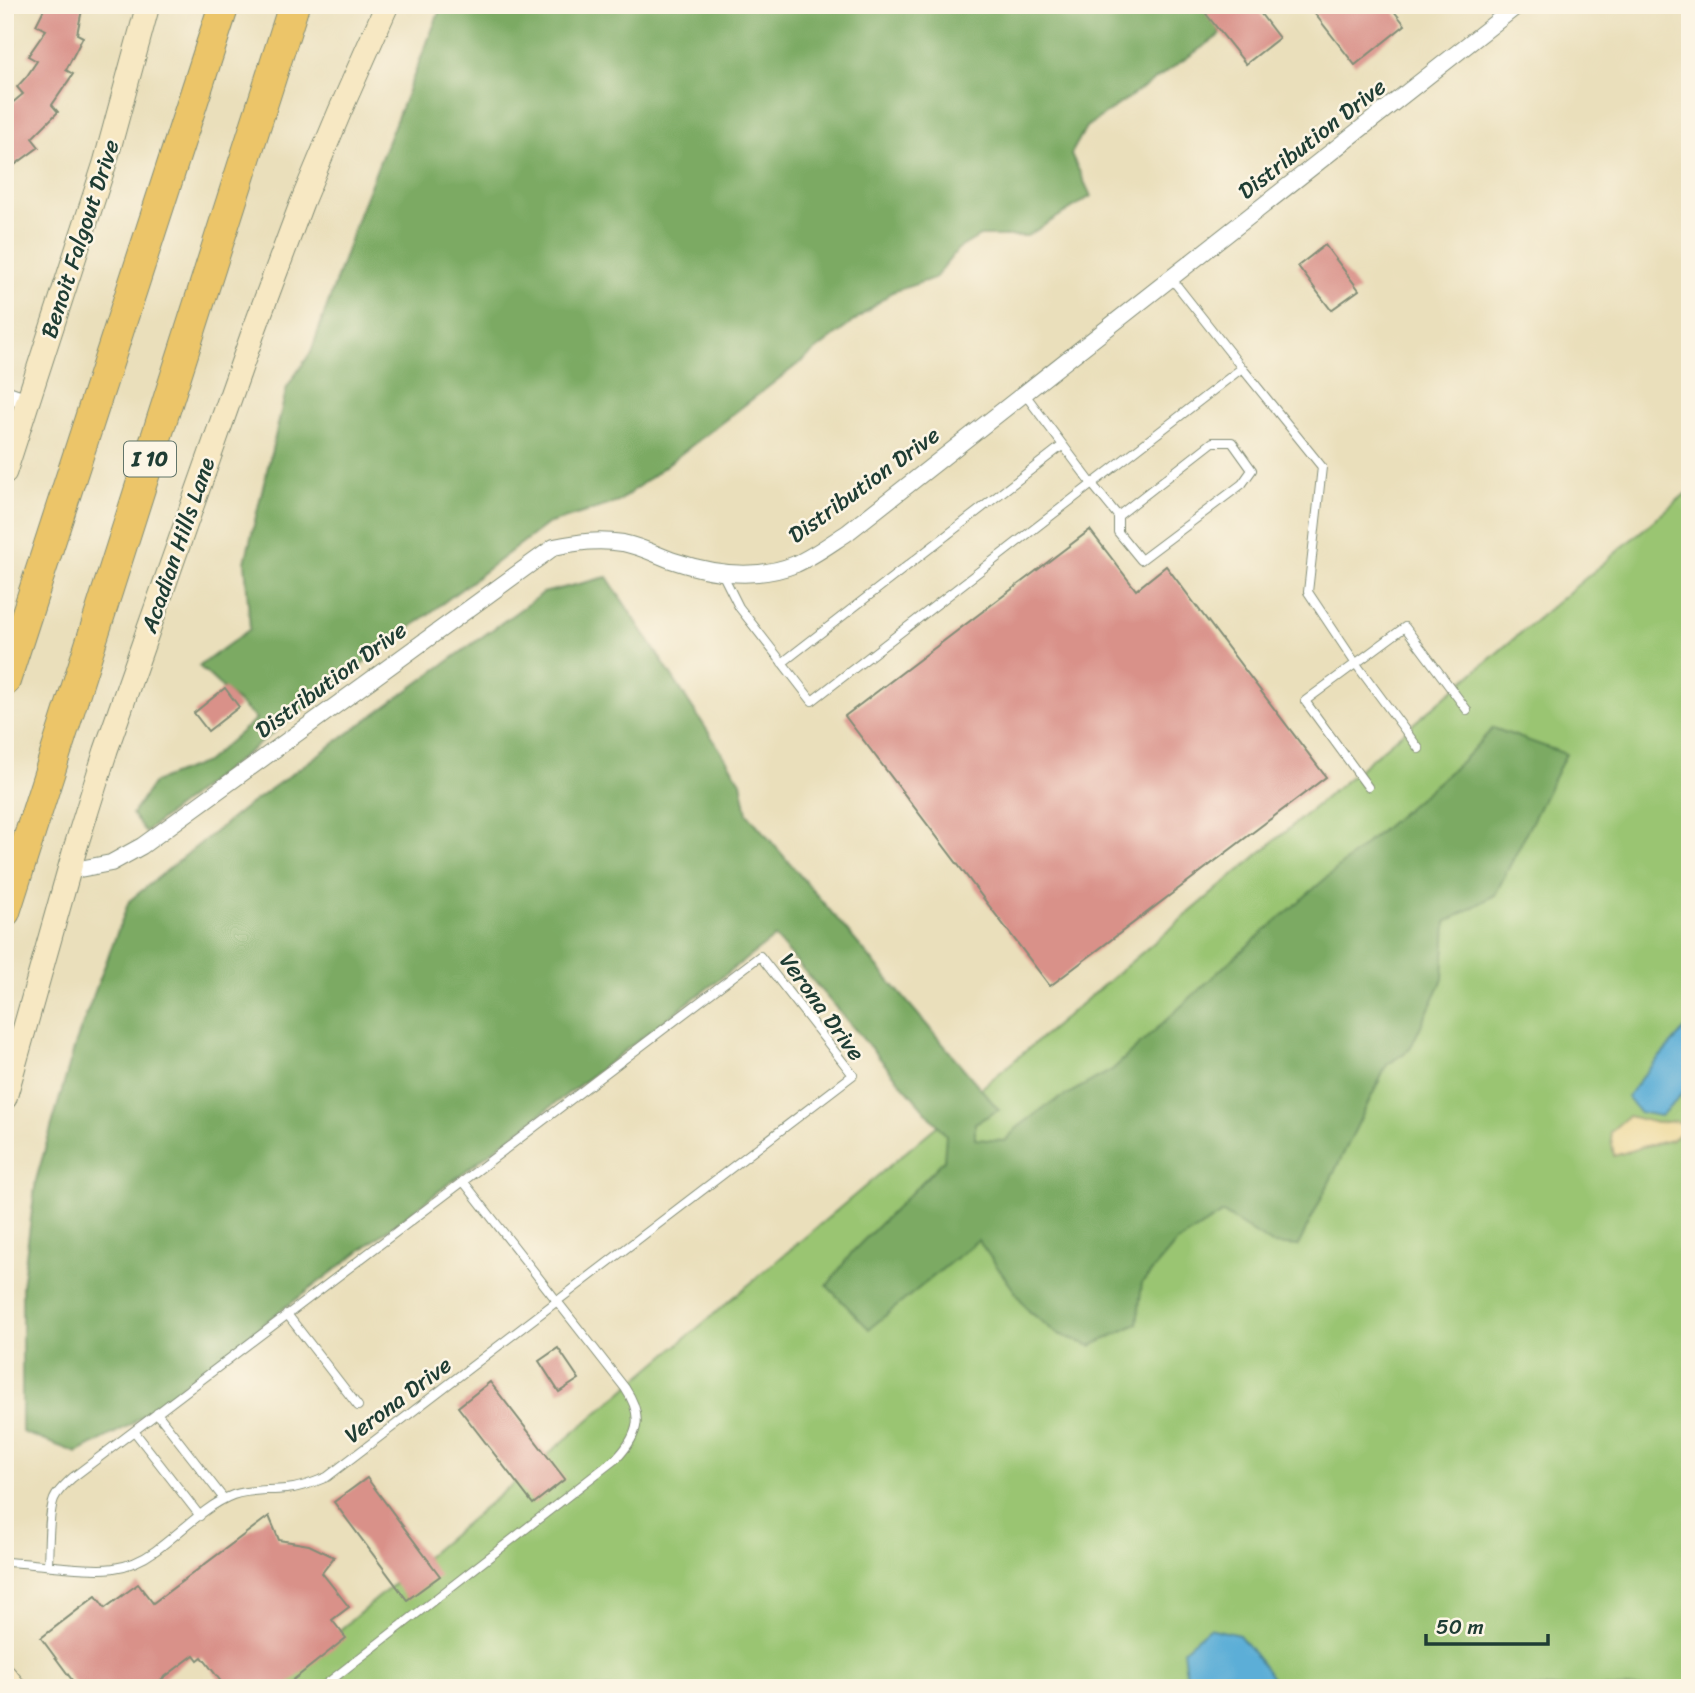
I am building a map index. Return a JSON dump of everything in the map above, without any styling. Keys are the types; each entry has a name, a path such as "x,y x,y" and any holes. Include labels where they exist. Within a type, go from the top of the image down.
{"highway":[{"path":"5,681 224,5"},
{"name":"I 10","path":"5,912 294,5"}],"street":[{"name":"Benoit Falgout Drive","path":"5,472 105,163 148,5"},
{"name":"Acadian Hills Lane","path":"5,1098 106,750 302,202 387,5"},
{"name":"Distribution Drive","path":"69,871 111,863 142,846 554,547 596,540 624,543 673,561 722,573 760,573 796,564 820,551 1518,5"},
{"path":"5,393 28,401"},
{"path":"5,1676 15,1688"}],"lane":[{"path":"1171,278 1322,467 1308,593 1419,750"},
{"path":"722,573 739,607 812,701 1242,368"},
{"path":"1024,393 1118,516 1118,532 1142,559 1242,484 1252,470 1232,442 1213,442 1118,516"},
{"path":"782,663 1063,445"},
{"path":"1368,787 1305,701 1405,627 1467,710"},
{"name":"Verona Drive","path":"5,1562 100,1570 119,1568 137,1562 153,1552 216,1503 233,1495 288,1489 327,1477 853,1075 760,956 72,1478 55,1498 48,1565"},
{"path":"321,1687 618,1457 635,1432 637,1413 631,1397 463,1181"},
{"path":"287,1314 358,1406"},
{"path":"157,1413 224,1499"},
{"path":"134,1431 200,1516"}],"green space":[{"path":"442,5 1215,5 1220,35 1086,127 1071,154 1091,196 1027,236 980,236 958,249 935,278 892,292 618,502 547,524 145,832 132,814 154,782 206,762 256,719 199,666 250,629 245,562 287,387 311,352 362,206"},
{"path":"1690,490 1690,1688 271,1688"},
{"path":"607,577 741,782 747,813 999,1110 975,1123 975,1139 1005,1141 1046,1106 1112,1070 1229,962 1463,760 1493,728 1566,754 1495,895 1446,922 1443,979 1410,1049 1387,1065 1298,1246 1272,1244 1223,1213 1176,1243 1142,1283 1137,1324 1091,1346 1056,1333 1029,1311 978,1240 869,1329 827,1286 853,1251 944,1160 946,1135 775,937 130,1425 77,1453 22,1432 22,1286 36,1180 76,1042 129,901 243,809 543,593"}],"sand":[{"path":"1628,1116 1657,1123 1675,1121 1687,1126 1672,1140 1614,1156 1610,1132"}],"water":[{"path":"1690,1023 1690,1084 1660,1116 1639,1112 1627,1097"},
{"path":"1209,1628 1239,1635 1278,1688 1190,1688 1183,1650"}],"building":[{"path":"46,5 83,5 77,34 83,37 66,70 73,74 52,105 58,112 32,138 39,147 5,172 5,109 23,94 17,87 37,61 28,56 46,30 36,25"},
{"path":"1217,5 1254,5 1279,38 1246,64 1206,14"},
{"path":"1308,5 1389,5 1405,25 1355,65"},
{"path":"1325,245 1359,290 1331,310 1298,266"},
{"path":"1090,530 1136,590 1166,566 1326,777 1050,986 845,716"},
{"path":"225,688 239,707 208,731 194,713"},
{"path":"558,1348 579,1379 559,1392 539,1361"},
{"path":"490,1382 565,1479 533,1504 458,1407"},
{"path":"367,1478 440,1576 407,1600 334,1502"},
{"path":"269,1516 279,1540 309,1545 334,1557 322,1573 349,1607 332,1620 346,1638 283,1688 226,1688 202,1657 198,1660 194,1655 150,1688 78,1688 41,1638 96,1596 105,1608 138,1584 153,1603"}]}
